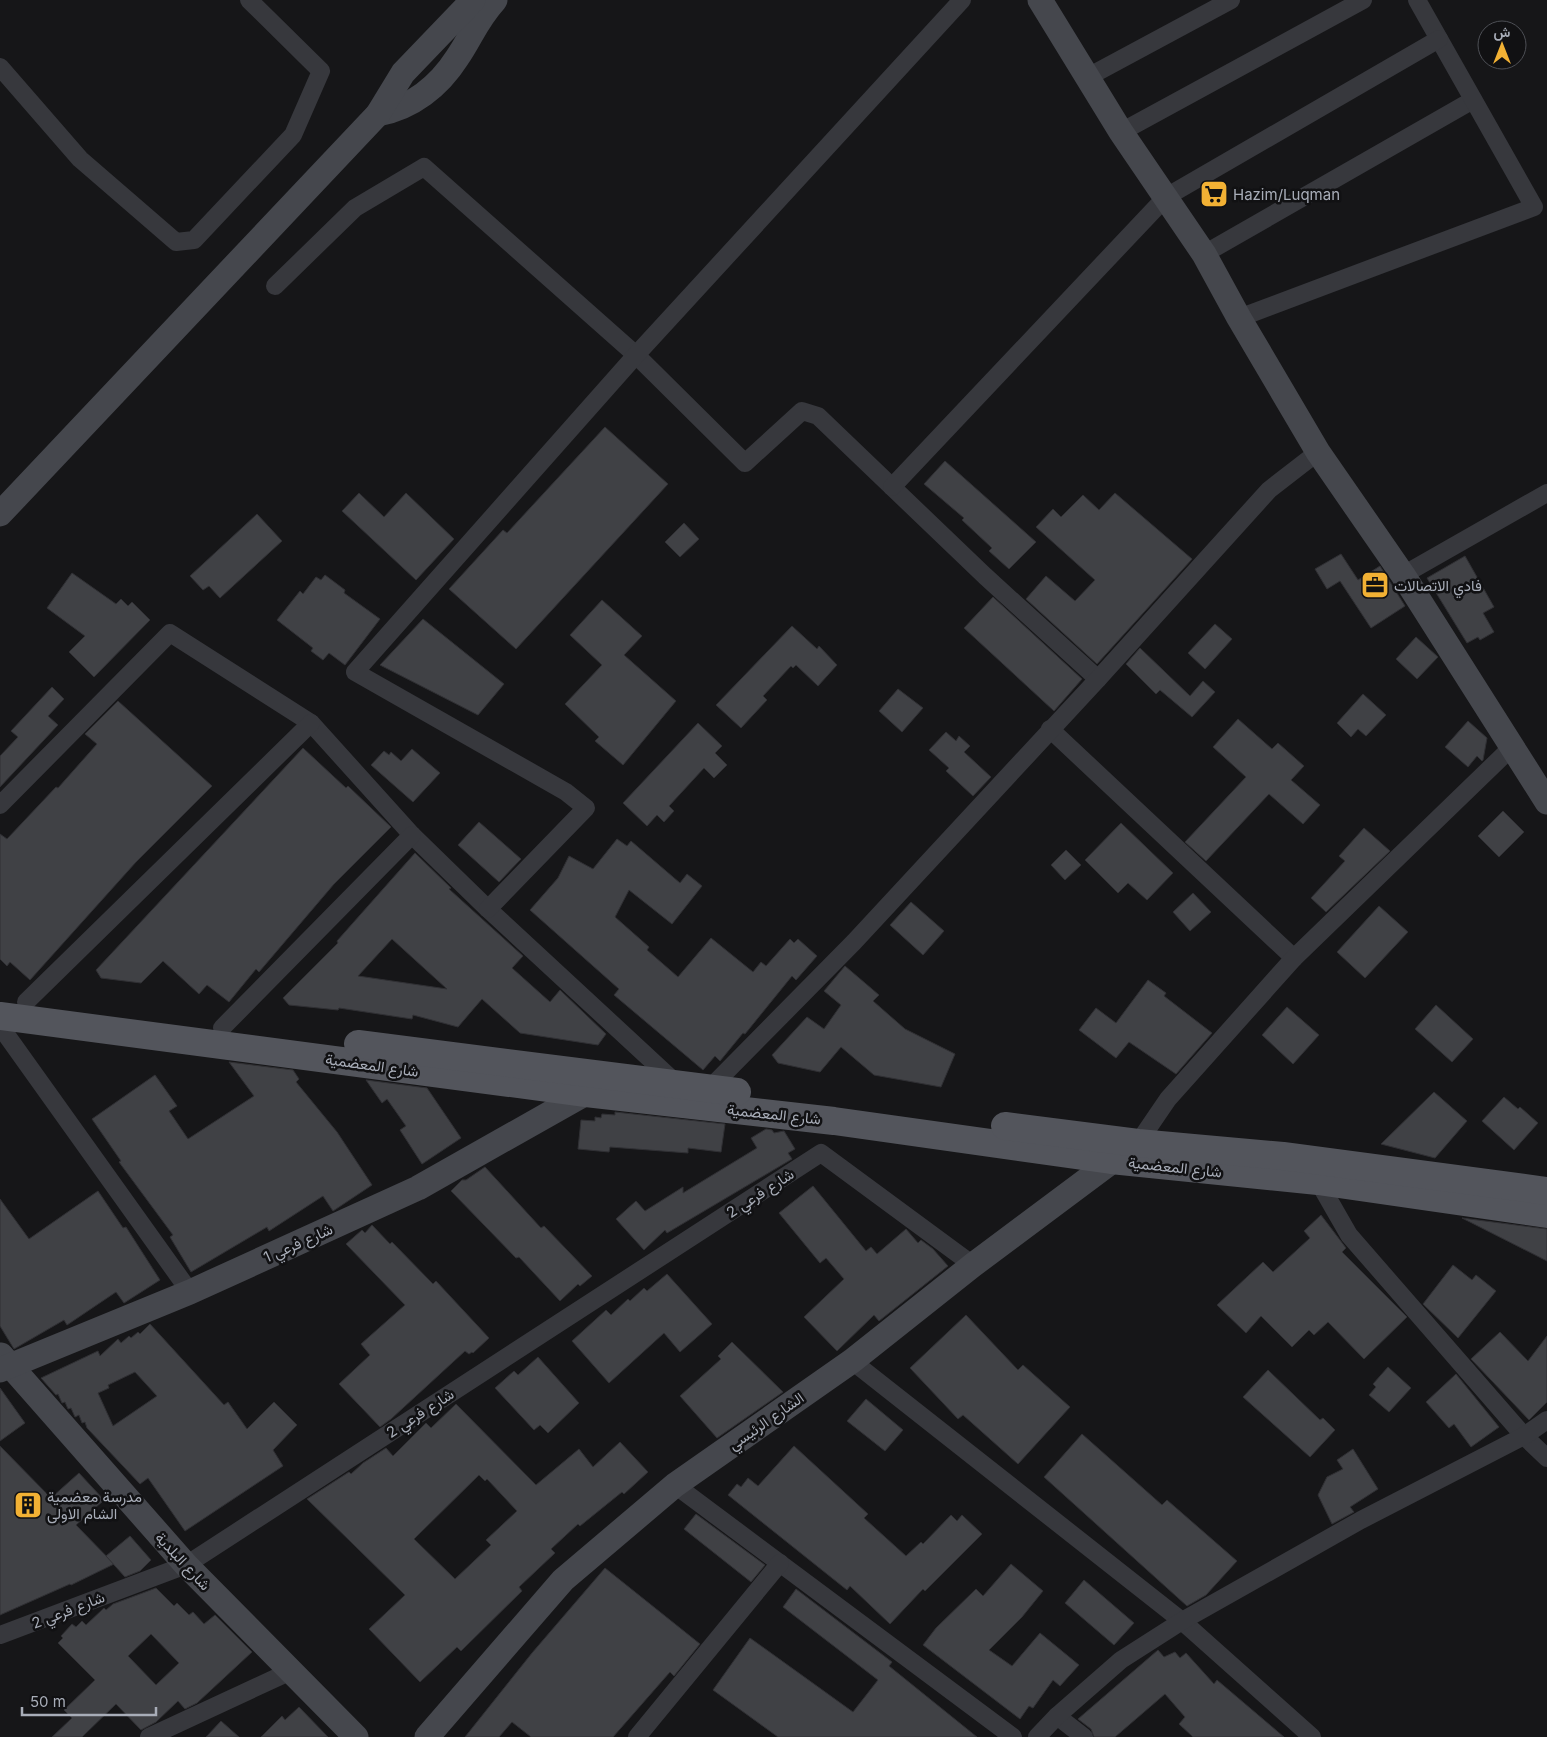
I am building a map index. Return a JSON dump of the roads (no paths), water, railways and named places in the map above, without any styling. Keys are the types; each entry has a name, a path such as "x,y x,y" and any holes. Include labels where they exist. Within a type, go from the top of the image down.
{"main road":[{"name":"شارع المعضمية","path":"13,1000 1138,1143 1282,1167 1318,1181 1547,1214"},
{"name":"شارع المعضمية","path":"0,1016 586,1093 834,1121 1111,1160 1282,1167 1547,1191"}],"street":[{"path":"0,67 80,159 176,242 194,240 293,135 321,71 248,0"},
{"path":"0,514 378,114 403,73 473,0"},
{"path":"378,114 395,111 424,95 456,59 473,27 495,0"},
{"path":"488,909 586,808 566,792 355,672 636,355 962,0"},
{"path":"1040,0 1086,78 1204,254 1238,318 1318,452 1403,575 1547,802"},
{"path":"1086,78 1231,0"},
{"path":"1121,132 1363,0"},
{"path":"1238,318 1534,207 1417,0"},
{"path":"892,487 1166,197 1439,39"},
{"path":"1204,254 1474,100"},
{"path":"275,286 355,208 424,167 636,355 745,463 802,410 818,416 984,576 1098,679"},
{"path":"710,1088 860,934 1098,679 1269,490 1318,452"},
{"path":"1403,575 1547,493"},
{"path":"0,805 170,633 312,723 412,835 488,909 676,1083"},
{"path":"13,1000 312,723"},
{"path":"1050,729 1294,958"},
{"path":"1138,1143 1168,1099 1294,958 1512,747"},
{"path":"222,1028 412,835"},
{"path":"0,1026 190,1292"},
{"name":"شارع فرعي 1","path":"3,1364 190,1292 418,1188 586,1093"},
{"name":"الشارع الرئيسي","path":"427,1737 562,1580 675,1485 852,1361 973,1265 1111,1160 1138,1143"},
{"name":"شارع فرعي 2","path":"0,1635 186,1565 821,1154 973,1265"},
{"path":"1318,1181 1349,1236 1524,1436 1547,1458"},
{"path":"852,1361 1182,1621 1312,1737"},
{"name":"شارع البلدية","path":"3,1364 186,1565 356,1737"},
{"path":"1037,1737 1121,1660 1182,1621 1361,1520 1524,1436 1547,1420"},
{"path":"675,1485 1013,1737"},
{"path":"637,1737 780,1563"},
{"path":"150,1737 291,1671"},
{"path":"1058,1716 1084,1737"}],"place":[{"name":"Hazim/Luqman","path":"1214,194"},
{"name":"فادي الاتصالات","path":"1375,585"},
{"name":"مدرسة معضمية الشام الاولى","path":"28,1505"}]}
